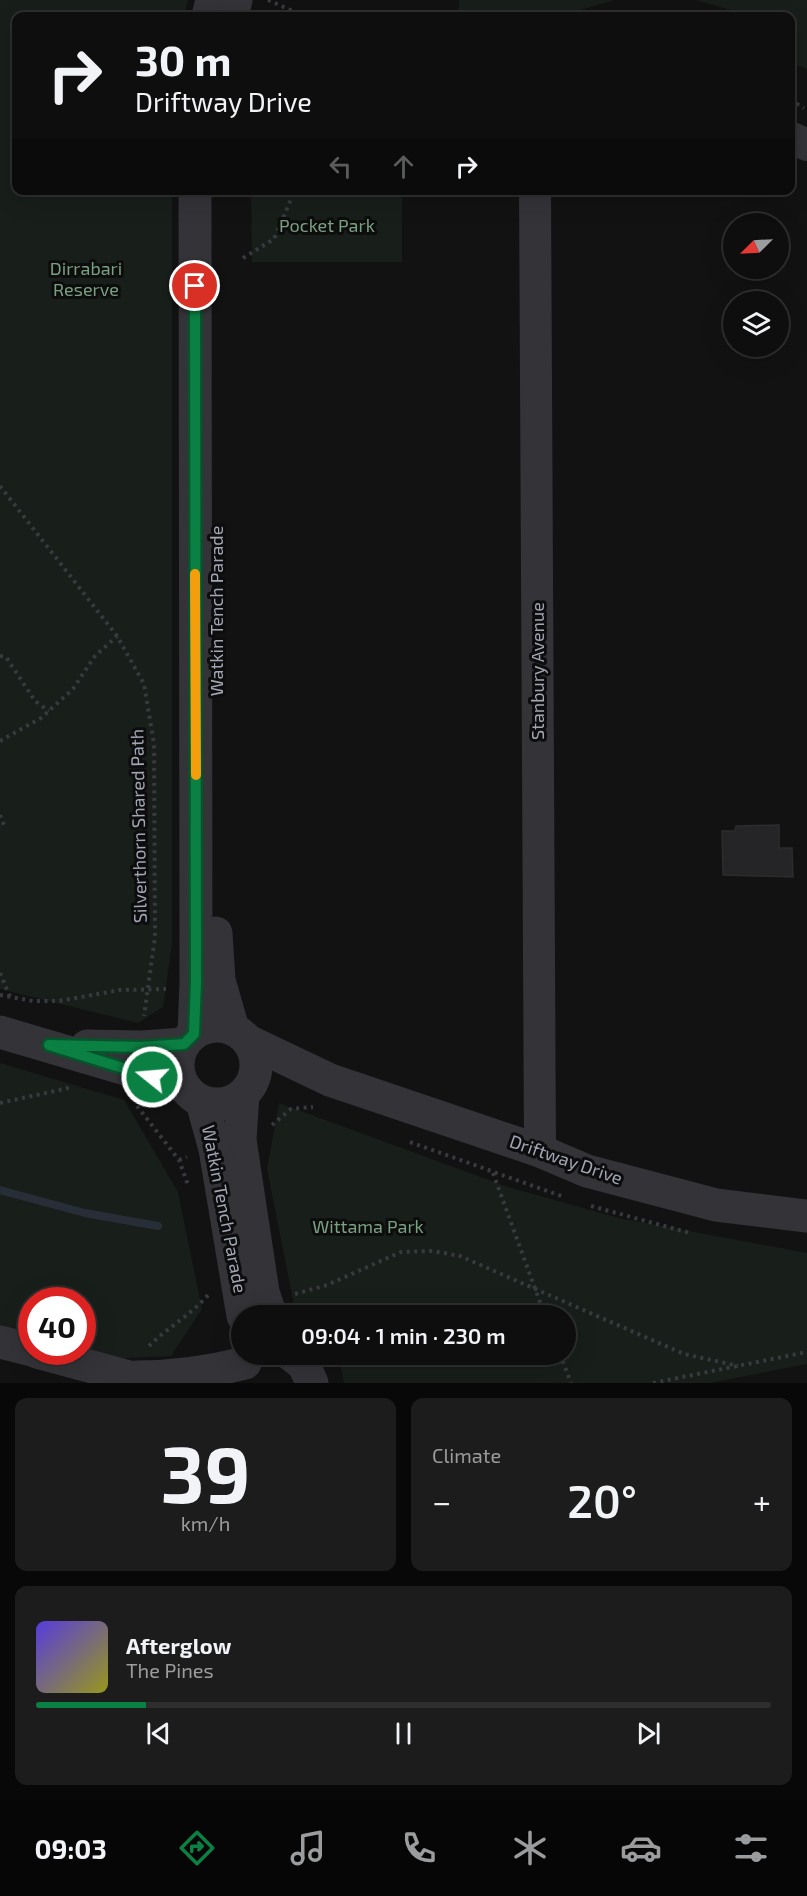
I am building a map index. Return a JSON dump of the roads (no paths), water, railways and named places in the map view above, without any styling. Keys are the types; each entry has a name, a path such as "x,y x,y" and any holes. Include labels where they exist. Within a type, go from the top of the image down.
{"street":[{"name":"Watkin Tench Parade","path":"189,1039 196,982 195,195"},
{"name":"Watkin Tench Parade","path":"218,195 216,954 219,980 241,1035"},
{"name":"Stanbury Avenue","path":"535,195 540,1151"},
{"path":"0,1032 49,1045 224,1104 248,1088 256,1067 255,1054 241,1035 213,1026 189,1039 142,1047 49,1045"},
{"name":"Driftway Drive","path":"241,1035 330,1080 540,1151 587,1171 716,1205 807,1216"},
{"path":"189,1039 177,1065 193,1094"},
{"name":"Driftway Drive","path":"248,1088 330,1080"},
{"name":"Watkin Tench Parade","path":"248,1088 240,1140 263,1292 280,1305"},
{"name":"Watkin Tench Parade","path":"193,1094 215,1149 241,1305"},
{"path":"0,1342 18,1346"},
{"path":"96,1362 169,1377 205,1373 238,1365"},
{"path":"304,1365 312,1383"}],"waterway":[{"path":"0,1190 85,1213 158,1226"}],"park label":[{"name":"Pocket Park","path":"327,226"},
{"name":"Dirrabari Reserve","path":"86,279"},
{"name":"Wittama Park","path":"368,1227"}]}
